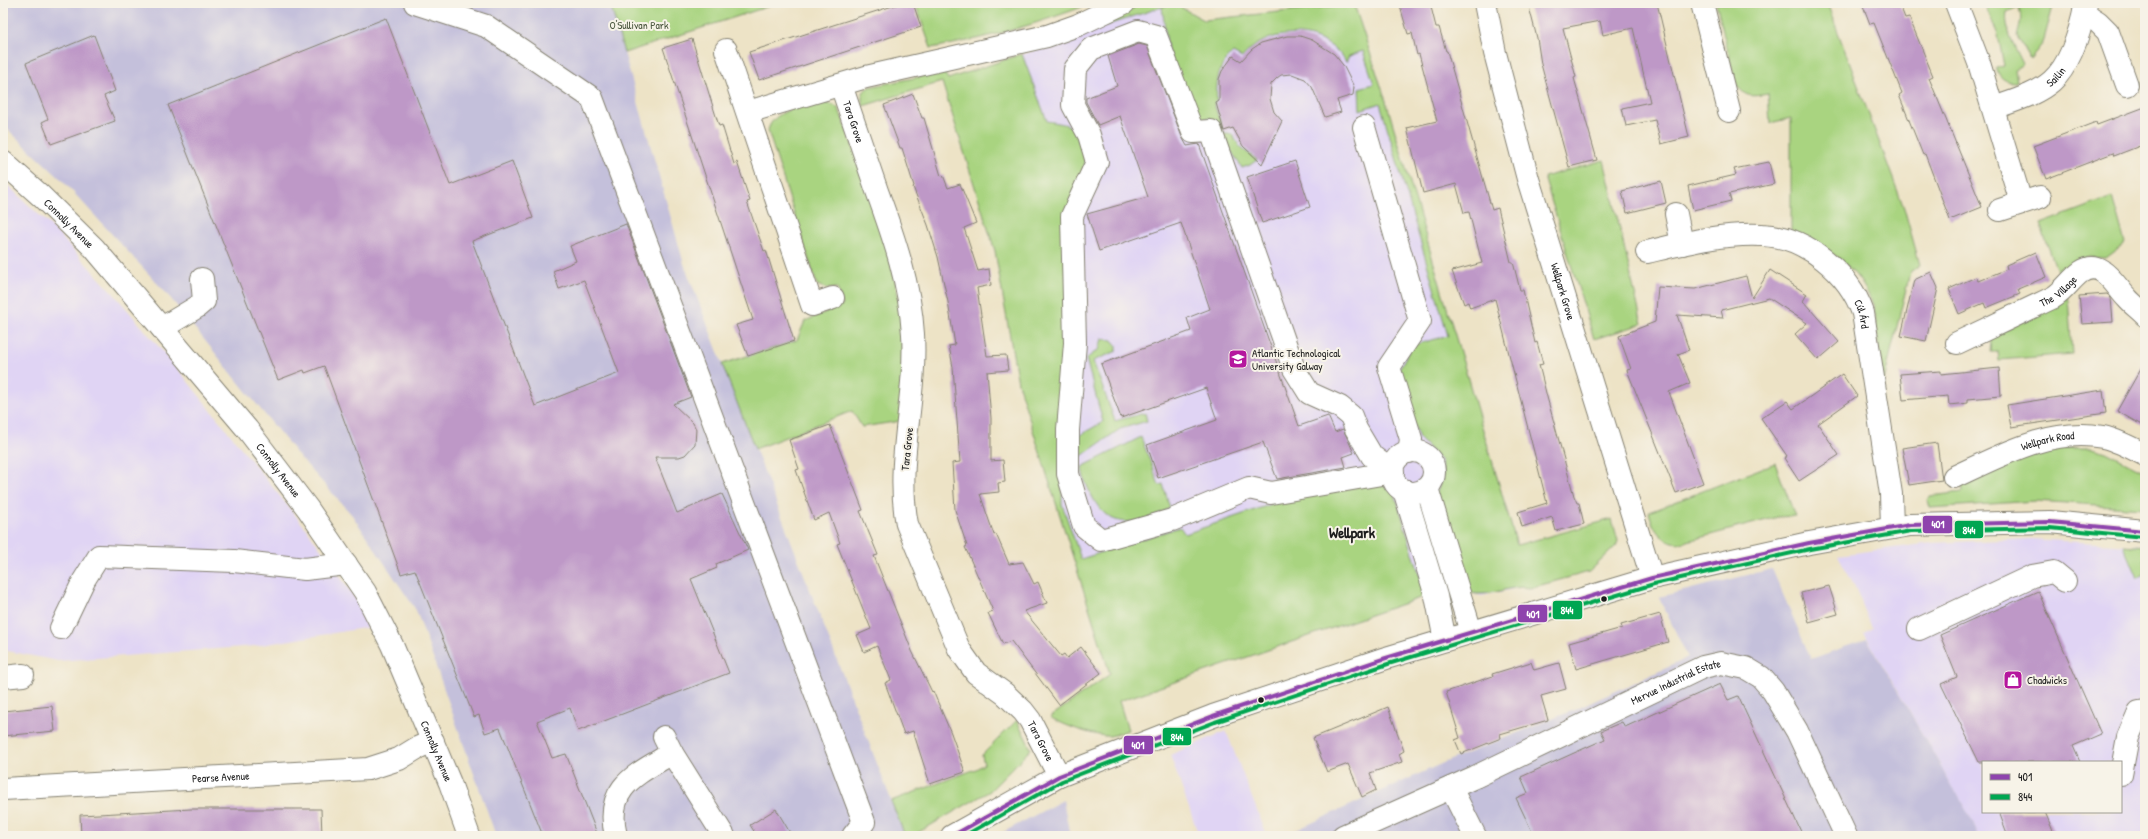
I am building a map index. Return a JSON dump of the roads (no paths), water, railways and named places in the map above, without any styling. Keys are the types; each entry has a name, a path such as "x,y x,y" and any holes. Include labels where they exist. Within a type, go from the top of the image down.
{"street":[{"path":"415,3 486,26 592,98 864,822 853,836"},
{"path":"748,112 888,71 992,50 1047,36 1078,25 1124,3"},
{"name":"Wellpark Grove","path":"1485,3 1499,68 1528,179 1652,578"},
{"path":"1702,3 1728,111"},
{"path":"1956,3 1971,39 1994,108 2031,200 2000,210"},
{"name":"Sailin","path":"1994,108 2024,96 2052,81 2066,62 2085,8 2108,32 2127,85"},
{"path":"1138,31 1156,36 1193,132 1211,131 1294,369 1309,393 1340,407 1351,416 1356,429 1372,456 1393,472 1271,493 1249,488 1172,520 1101,540 1084,526 1068,474 1068,430 1075,343 1072,216 1097,162 1089,135 1073,105 1075,69 1091,49 1138,31"},
{"path":"726,50 812,305 833,298"},
{"name":"Tara Grove","path":"841,85 894,238 902,266 912,315 914,370 904,481 904,504 907,524 959,649 976,673 1005,694 1026,716 1059,776"},
{"path":"1364,127 1420,321 1389,367 1411,439 1409,452"},
{"name":"Connolly Avenue","path":"3,162 41,196 94,248 247,429 308,509 346,564 365,592 392,645 433,741 468,836"},
{"path":"1676,214 1682,244"},
{"name":"Cúl Árd","path":"1647,252 1704,239 1738,236 1774,236 1789,241 1822,258 1846,282 1859,302 1866,326 1891,494 1892,528"},
{"name":"The Village","path":"1957,343 2054,297 2063,291 2077,275 2087,269 2097,269 2104,272 2126,297 2145,315"},
{"path":"162,328 197,307 204,301 202,279"},
{"name":"Wellpark Road","path":"1954,477 2011,450 2049,438 2103,437 2145,455"},
{"path":"1404,490 1418,492 1427,488 1434,476 1432,463 1422,454 1409,452 1404,454 1396,461 1393,472 1394,480 1404,490 1436,596 1445,640"},
{"path":"1427,488 1471,632"},
{"path":"952,836 1059,776 1213,716 1445,640 1652,578 1809,543 1928,523 2050,522 2145,530"},
{"path":"61,628 84,580 99,556 234,561 305,569 346,564"},
{"path":"1919,629 2032,576 2054,572 2065,581"},
{"name":"Mervue Industrial Estate","path":"1343,836 1451,788 1703,668 1721,663 1746,668 1761,677 1776,695 1797,731 1846,836"},
{"path":"2122,769 2128,737 2140,712 2145,711"},
{"name":"Pearse Avenue","path":"3,790 368,769 399,759 417,748 433,741"},
{"path":"616,836 613,806 622,787 641,772 668,745 723,836"},
{"path":"1451,788 1475,836"}],"place":[{"name":"Atlantic Technological University Galway","path":"1238,359"},
{"name":"Chadwicks","path":"2013,680"}],"district":[{"name":"Wellpark","path":"1352,533"}],"park label":[{"name":"O'Sullivan Park","path":"639,25"}]}
